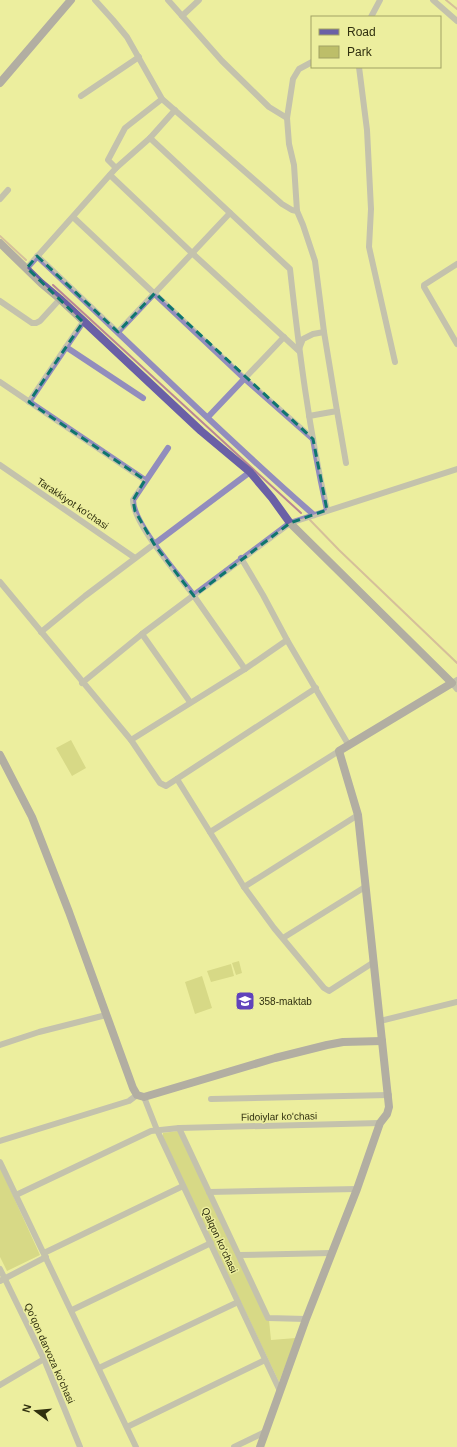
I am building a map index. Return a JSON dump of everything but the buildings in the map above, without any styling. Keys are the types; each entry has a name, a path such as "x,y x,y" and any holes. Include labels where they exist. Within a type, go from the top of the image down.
{"street":[{"path":"0,83 72,0"},
{"path":"95,0 122,31 139,57 162,99 282,204 292,210 297,210"},
{"path":"168,0 222,61 268,107 287,118"},
{"path":"182,16 199,0"},
{"path":"372,16 380,0"},
{"path":"433,0 457,21"},
{"path":"82,96 139,57"},
{"path":"311,63 299,69 293,79 287,118 289,144 294,165 297,210 315,261 324,332 346,463"},
{"path":"359,68 368,138 371,209 369,247 395,362"},
{"path":"116,168 108,160 125,128 162,99"},
{"path":"26,268 116,168 150,138 175,110"},
{"path":"150,138 290,269 299,351 313,439 327,510"},
{"path":"110,175 192,253 299,351"},
{"path":"0,199 8,190"},
{"path":"118,332 230,213"},
{"path":"73,217 245,378 313,439"},
{"path":"0,243 41,283 201,431 250,472 272,498 290,523 455,684 348,744 210,832"},
{"path":"37,256 282,487 314,514"},
{"path":"457,264 424,285 424,288 457,344"},
{"path":"0,301 32,323 36,323 40,321 60,299"},
{"path":"29,402 83,322"},
{"path":"299,351 303,339 313,334 324,332"},
{"path":"208,417 284,337"},
{"path":"66,347 143,398"},
{"path":"0,382 145,480"},
{"path":"309,416 337,411"},
{"path":"168,448 145,480 133,500 135,511 154,544 194,596 244,669"},
{"name":"Tarakkiyot ko'chasi","path":"0,465 135,558"},
{"path":"82,683 142,634 194,596 241,558 290,523 457,469"},
{"path":"41,632 85,596 250,472"},
{"path":"241,558 348,744"},
{"path":"0,582 82,683 131,740 160,783 166,786 316,688"},
{"path":"142,634 190,702"},
{"path":"131,740 244,669 287,640"},
{"path":"260,1447 331,1253 358,1189 380,1123 388,1111 390,1104 358,815 339,751"},
{"path":"0,755 22,795 32,817 64,897 132,1088 140,1096"},
{"path":"177,779 244,887 324,988 329,992 374,962"},
{"path":"244,887 358,815"},
{"path":"283,938 365,887"},
{"path":"380,1021 457,1002"},
{"path":"0,1045 39,1032 106,1015"},
{"path":"0,1142 129,1101 140,1096 276,1058 343,1042 382,1041"},
{"name":"Fidoiylar ko'chasi","path":"211,1099 389,1095"},
{"name":"Qalqon ko'chasi","path":"140,1096 280,1391"},
{"name":"Fidoiylar ko'chasi","path":"16,1195 151,1131 179,1128 380,1123"},
{"path":"179,1128 268,1318 306,1319"},
{"path":"0,1162 72,1310 136,1447"},
{"path":"2,1279 45,1255 183,1186"},
{"path":"209,1192 358,1189"},
{"path":"72,1310 211,1244"},
{"path":"239,1255 331,1253"},
{"name":"Qo'qon darvoza ko'chasi","path":"0,1269 2,1279 44,1359 80,1447"},
{"path":"99,1368 238,1302"},
{"path":"0,1385 44,1359"},
{"path":"127,1427 265,1360"},
{"path":"234,1447 265,1432"}],"highlighted area":[{"path":"37,256 118,332 155,293 313,439 327,510 290,523 194,596 154,544 135,511 133,500 145,480 29,402 83,322 27,268"}],"green space":[{"path":"71,740 86,768 72,776 56,748"},
{"path":"239,961 242,973 236,975 232,963"},
{"path":"231,964 234,976 211,982 207,971"},
{"path":"202,976 212,1008 195,1014 185,982"},
{"path":"178,1131 269,1320 271,1340 296,1338 279,1382 163,1138 163,1133"},
{"path":"0,1167 40,1255 7,1271 0,1257"}],"waterway":[{"path":"446,0 457,9"},
{"path":"0,236 26,260"},
{"path":"53,285 301,513"},
{"path":"310,520 339,550 457,663"}],"place":[{"name":"358-maktab","path":"245,1001"}]}
